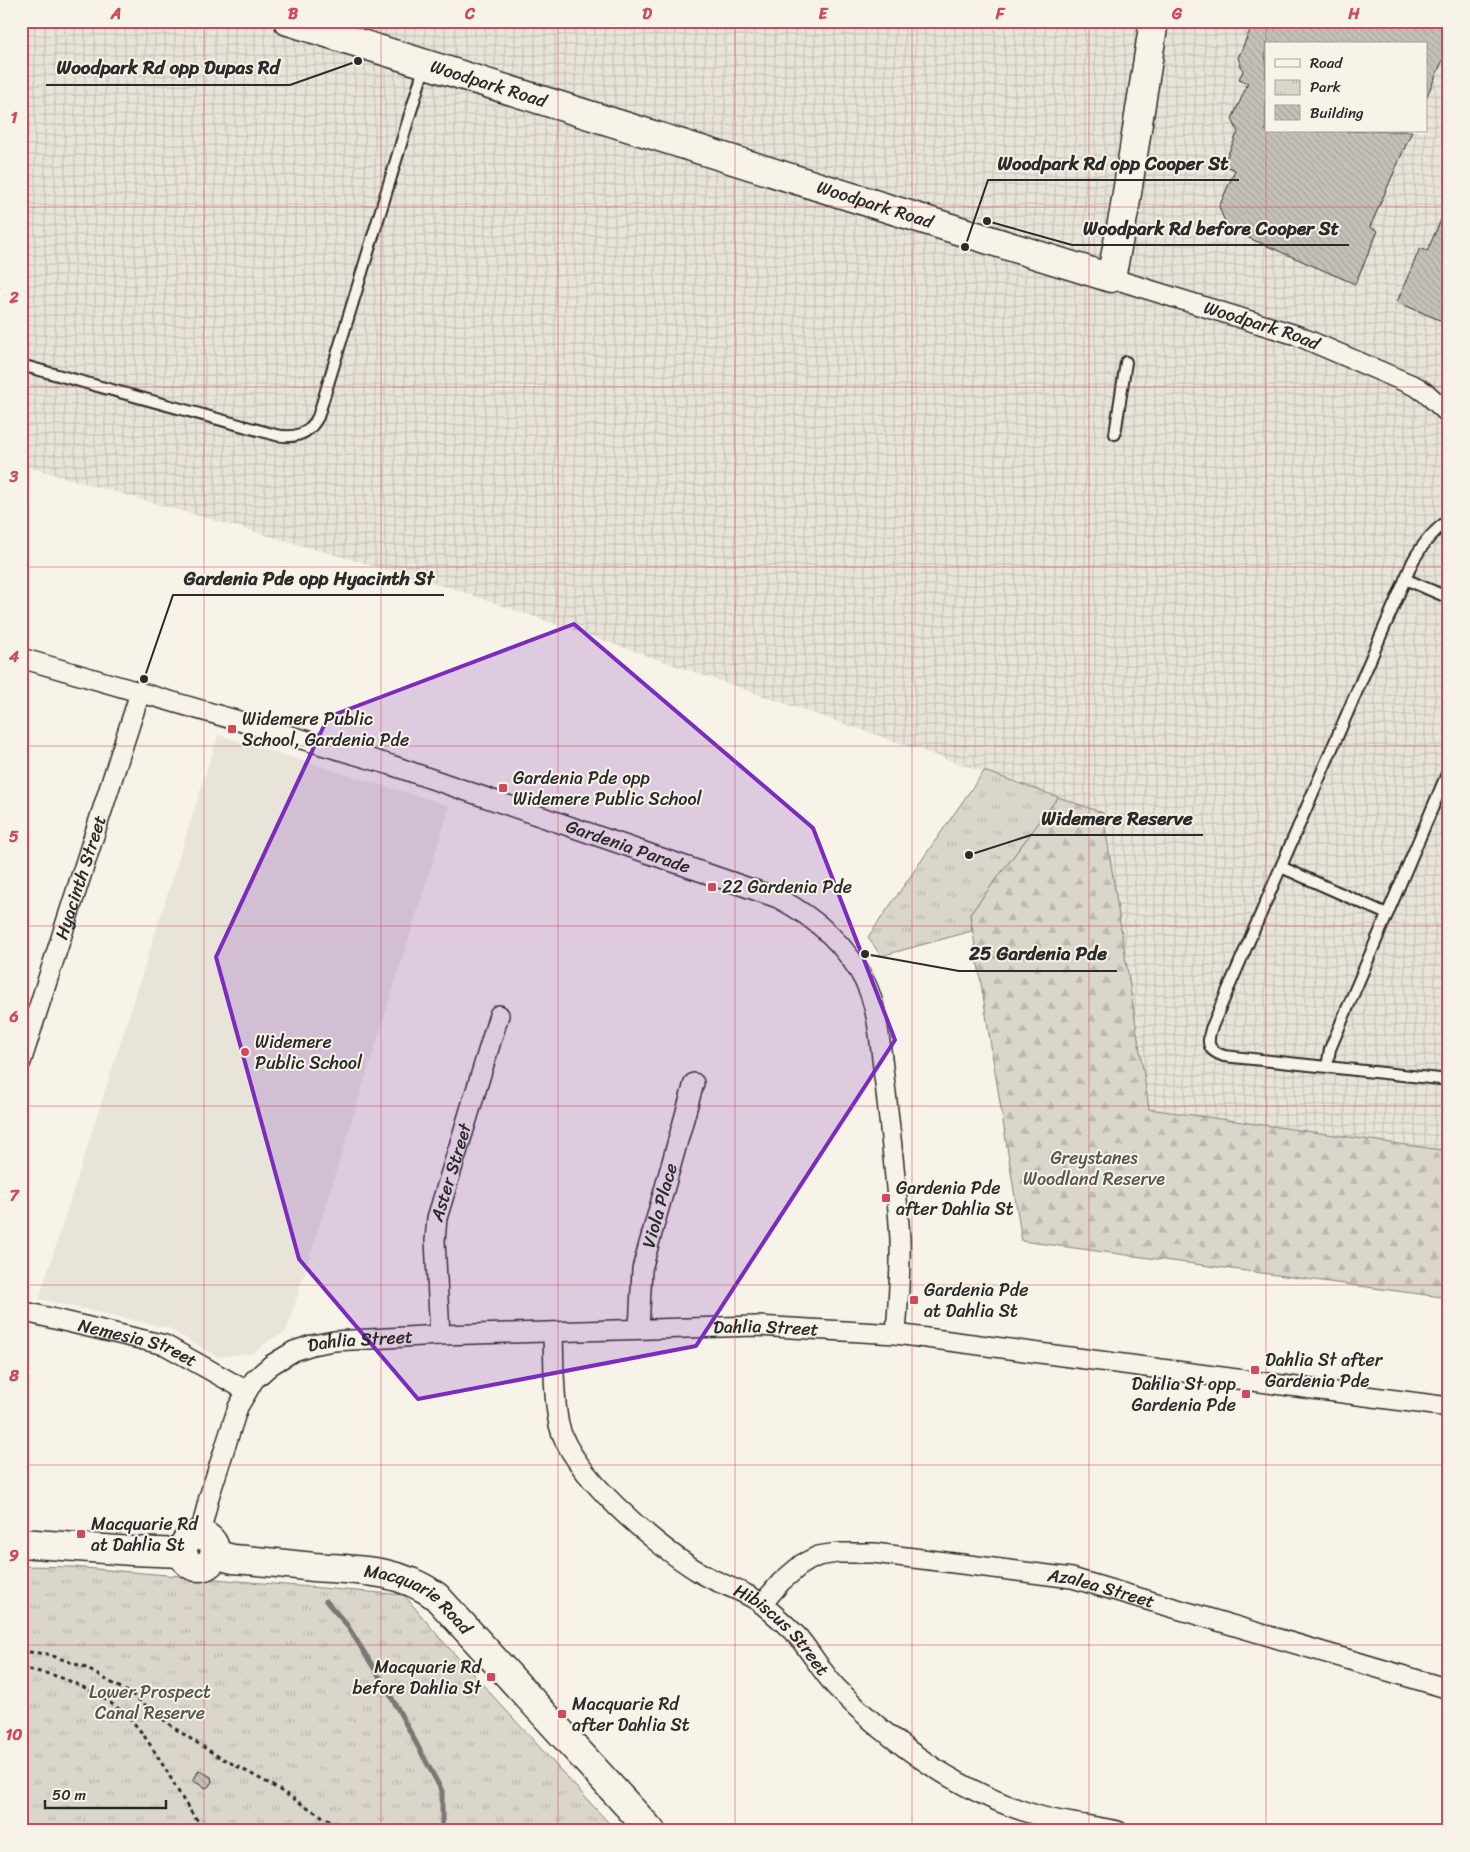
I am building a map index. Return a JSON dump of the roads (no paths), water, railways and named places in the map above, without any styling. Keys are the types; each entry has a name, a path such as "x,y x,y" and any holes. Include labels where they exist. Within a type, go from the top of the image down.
{"street":[{"name":"Woodpark Road","path":"288,21 1296,335 1417,387 1449,414"},
{"path":"1111,278 1124,212 1154,21"},
{"name":"Gardenia Parade","path":"21,658 391,765 778,898 803,911 826,930 848,954 867,985 877,1023 895,1171 900,1240 900,1284 896,1334"},
{"name":"Hyacinth Street","path":"21,1062 140,692"},
{"name":"Aster Street","path":"440,1335 436,1241 437,1218 499,1015"},
{"name":"Viola Place","path":"639,1329 642,1269 694,1083"},
{"name":"Nemesia Street","path":"21,1311 165,1345 246,1392"},
{"name":"Dahlia Street","path":"199,1547 209,1496 236,1414 246,1392 254,1380 287,1354 303,1347 334,1341 440,1335 758,1326 896,1334 1449,1407"},
{"name":"Hibiscus Street","path":"553,1332 555,1387 560,1425 571,1454 592,1481 646,1535 701,1574 728,1585 762,1604 798,1637 834,1685 862,1713 901,1746 987,1796 1043,1817 1118,1831"},
{"name":"Macquarie Road","path":"21,1542 132,1551 199,1547 233,1558 368,1571 397,1576 415,1582 436,1596 652,1831"},
{"name":"Azalea Street","path":"762,1604 781,1582 802,1564 818,1556 837,1552 874,1553 1072,1578 1449,1689"}],"lane":[{"path":"21,365 276,435 296,436 306,432 314,425 318,416 425,64"},
{"path":"1114,434 1126,362"},
{"path":"1449,520 1420,548 1405,579 1211,1029 1208,1042 1210,1048 1215,1053 1224,1056 1449,1080"},
{"path":"1405,579 1449,598"},
{"path":"1327,1067 1330,1049 1449,769"},
{"path":"1281,867 1387,914"}],"waterway":[{"path":"326,1601 347,1625 387,1689 442,1791 442,1824 439,1831"}],"place":[{"name":"Woodpark Rd opp Dupas Rd","path":"358,61"},
{"name":"Woodpark Rd before Cooper St","path":"987,221"},
{"name":"Woodpark Rd opp Cooper St","path":"965,247"},
{"name":"Gardenia Pde opp Hyacinth St","path":"144,679"},
{"name":"Widemere Public School, Gardenia Pde","path":"232,729"},
{"name":"Gardenia Pde opp Widemere Public School","path":"503,788"},
{"name":"Widemere Reserve","path":"969,855"},
{"name":"22 Gardenia Pde","path":"712,887"},
{"name":"25 Gardenia Pde","path":"865,954"},
{"name":"Widemere Public School","path":"245,1052"},
{"name":"Gardenia Pde after Dahlia St","path":"886,1198"},
{"name":"Gardenia Pde at Dahlia St","path":"914,1300"},
{"name":"Dahlia St after Gardenia Pde","path":"1255,1370"},
{"name":"Dahlia St opp Gardenia Pde","path":"1246,1394"},
{"name":"Macquarie Rd at Dahlia St","path":"81,1534"},
{"name":"Macquarie Rd before Dahlia St","path":"491,1677"},
{"name":"Macquarie Rd after Dahlia St","path":"562,1714"}],"park label":[{"name":"Greystanes Woodland Reserve","path":"1094,1168"},
{"name":"Lower Prospect Canal Reserve","path":"150,1702"}]}
